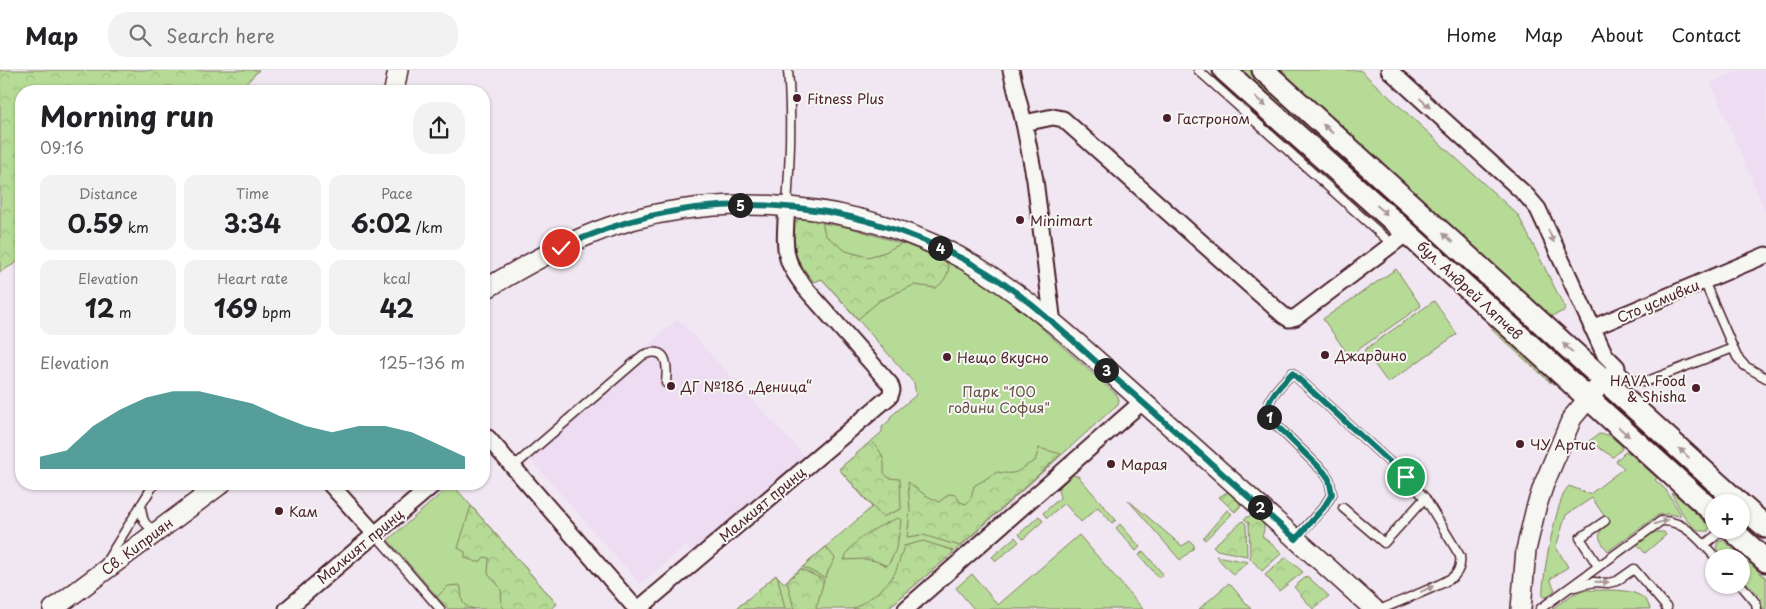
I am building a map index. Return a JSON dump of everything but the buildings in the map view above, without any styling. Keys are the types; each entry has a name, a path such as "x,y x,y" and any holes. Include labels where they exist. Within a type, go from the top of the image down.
{"main road":[{"name":"бул. Андрей Ляпчев","path":"1224,70 1400,238 1588,399 1705,505"},
{"name":"бул. Андрей Ляпчев","path":"1263,70 1611,374 1730,494"},
{"path":"1750,513 1766,528"},
{"path":"1742,539 1766,561"}],"street":[{"path":"395,85 398,70"},
{"path":"1011,70 1035,180 1053,324"},
{"path":"1388,70 1526,195 1538,209 1605,355 1611,374 1572,418 1547,475 1536,508 1526,550 1521,609"},
{"path":"1024,123 1053,116 1063,119 1283,316 1289,319 1296,316 1400,238"},
{"path":"490,286 526,265 587,235 632,220 677,210 712,206 787,206 817,210 862,220 913,236 978,267 1004,284 1142,402 1374,609"},
{"name":"Малкият принц","path":"490,440 632,604 637,607 642,606 890,396 892,390 890,384 796,276 789,262 786,250 787,206"},
{"name":"Сто усмивки","path":"1592,328 1766,255"},
{"path":"906,609 1142,402"},
{"name":"Св. Киприян","path":"53,609 213,490"},
{"path":"335,490 374,534"},
{"name":"Малкият принц","path":"287,609 427,490"}],"lane":[{"path":"787,206 792,108 788,70"},
{"path":"1198,70 1400,238"},
{"path":"1704,281 1737,357 1745,366 1766,378"},
{"path":"1611,374 1636,382 1645,382 1733,348"},
{"path":"513,467 643,354 652,351 659,352 665,359 667,368 666,383"},
{"path":"1756,373 1766,370"},
{"path":"1296,539 1324,507 1332,494 1329,479 1324,472 1268,415 1269,402 1274,393 1292,373 1406,477 1424,498 1460,556 1459,568 1450,579 1382,609"},
{"path":"97,576 150,490"},
{"path":"1343,508 1384,543 1424,498"},
{"path":"141,505 142,516 146,526 160,530"},
{"path":"1598,566 1580,538 1605,520"},
{"path":"1540,609 1661,521 1670,520 1679,524 1708,549"},
{"path":"374,534 440,609"},
{"path":"1704,545 1712,539"},
{"path":"1567,590 1581,584 1617,581 1634,569 1666,608"},
{"path":"1748,594 1756,603 1757,609"}],"shaded area":[{"path":"1741,70 1766,70 1766,213 1711,82"},
{"name":"ДГ №186 „Деница“","path":"678,319 805,457 691,552 686,546 640,584 525,453"}],"green space":[{"path":"0,70 259,70 245,85 15,85 15,263 0,272"},
{"path":"1239,70 1250,70 1259,77 1576,366 1570,372"},
{"path":"1280,70 1360,70 1518,215 1566,310 1550,317"},
{"name":"Парк \"100 години София\"","path":"799,219 851,228 916,248 960,266 1017,303 1018,307 1118,396 1118,404 953,553 887,609 736,609 776,575 784,583 872,507 839,469 882,432 882,427 890,420 890,417 916,395 914,383 822,279 814,282 800,265 794,223"},
{"path":"799,219 822,221 825,235 846,251 868,257 885,252 902,243 944,260 949,267 947,274 936,288 914,285 879,301 858,319 822,279 814,282 799,261 794,241 794,223"},
{"path":"1396,269 1421,306 1349,356 1323,319"},
{"path":"1434,301 1457,334 1388,383 1364,350"},
{"path":"1491,329 1497,329 1549,376 1551,383"},
{"path":"1632,417 1717,494 1707,494 1627,423"},
{"path":"1599,434 1609,435 1622,446 1622,449 1613,457 1589,441"},
{"path":"871,441 882,456 884,473 889,478 900,479 901,509 882,517 839,469"},
{"path":"1039,448 1061,454 960,546 923,535 907,537 910,511 908,482 925,495 939,502 949,494 956,495 960,502 966,504 971,498 974,486 997,472 1014,473 1018,471 1035,461"},
{"path":"1625,452 1628,452 1657,478 1655,480 1666,490 1680,516 1658,515 1608,551 1600,540 1600,533 1609,523 1592,498 1566,515 1556,547 1568,567 1550,579 1555,590 1546,597 1543,597 1551,538 1564,493 1569,486 1590,494 1624,468 1616,461"},
{"path":"1072,475 1078,476 1116,520 1112,523 1098,507 1081,522 1064,503 1047,518 1043,513 1060,498 1058,489"},
{"path":"445,490 457,490 557,604 551,609 448,609 388,540"},
{"path":"1227,492 1240,501 1240,507 1235,512 1219,497"},
{"path":"1671,493 1677,496 1705,522 1705,531 1701,531 1690,524"},
{"path":"1128,500 1182,546 1190,541 1194,545 1193,549 1180,560"},
{"path":"471,506 557,604 551,609 505,609 502,606 501,590 488,574 489,558 484,557 481,561 477,562 465,558 465,552 458,548"},
{"path":"1227,510 1232,514 1205,540 1203,538"},
{"path":"1251,515 1263,523 1262,536 1282,553 1262,571 1250,558 1249,523 1244,519"},
{"path":"1039,516 1043,521 1023,539 1019,534"},
{"path":"898,518 901,520 897,544 887,566 865,559 844,560 853,546 866,534"},
{"path":"1243,521 1246,524 1247,556 1217,550 1213,546"},
{"path":"1120,524 1140,547 1136,551 1116,528"},
{"path":"1653,532 1664,532 1666,535 1645,553 1636,543"},
{"path":"1079,535 1143,609 974,609 956,588 972,574 998,605"},
{"path":"1015,537 1019,542 996,561 992,557"},
{"path":"1723,540 1733,549 1717,549 1718,542"},
{"path":"923,541 952,550 953,553 887,609 853,609 887,584 895,573 904,546"},
{"path":"826,547 835,558 825,578 803,567"},
{"path":"1143,551 1163,574 1159,578 1139,555"},
{"path":"1216,556 1248,562 1233,575"},
{"path":"1286,557 1303,572 1279,591 1265,575"},
{"path":"1750,564 1766,578 1766,609 1762,609 1761,598 1750,586"},
{"path":"801,569 824,580 816,609 794,609 787,581"},
{"path":"776,575 785,609 736,609"},
{"path":"1307,576 1329,596 1313,609 1294,587"},
{"path":"1229,583 1251,609 1199,609"},
{"path":"460,585 463,603 474,609 448,609 437,597 448,586"},
{"path":"1587,590 1614,590 1633,593 1647,601 1650,609 1552,609 1573,594"}],"place":[{"name":"Fitness Plus","path":"797,98"},
{"name":"Гастроном","path":"1167,118"},
{"name":"Minimart","path":"1020,220"},
{"name":"Джардино","path":"1325,355"},
{"name":"Нещо вкусно","path":"947,357"},
{"name":"ДГ №186 „Деница“","path":"671,386"},
{"name":"HAVA Food & Shisha","path":"1696,388"},
{"name":"ЧУ Артис","path":"1520,444"},
{"name":"Марая","path":"1111,464"},
{"name":"Кам","path":"279,511"}],"route":[{"path":"561,248 587,235 632,220 677,210 712,206 787,206 817,210 885,226 948,252 978,267 1004,284 1053,324 1296,539 1329,501 1332,494 1332,486 1324,472 1268,415 1269,402 1274,393 1292,373 1406,477"}]}
